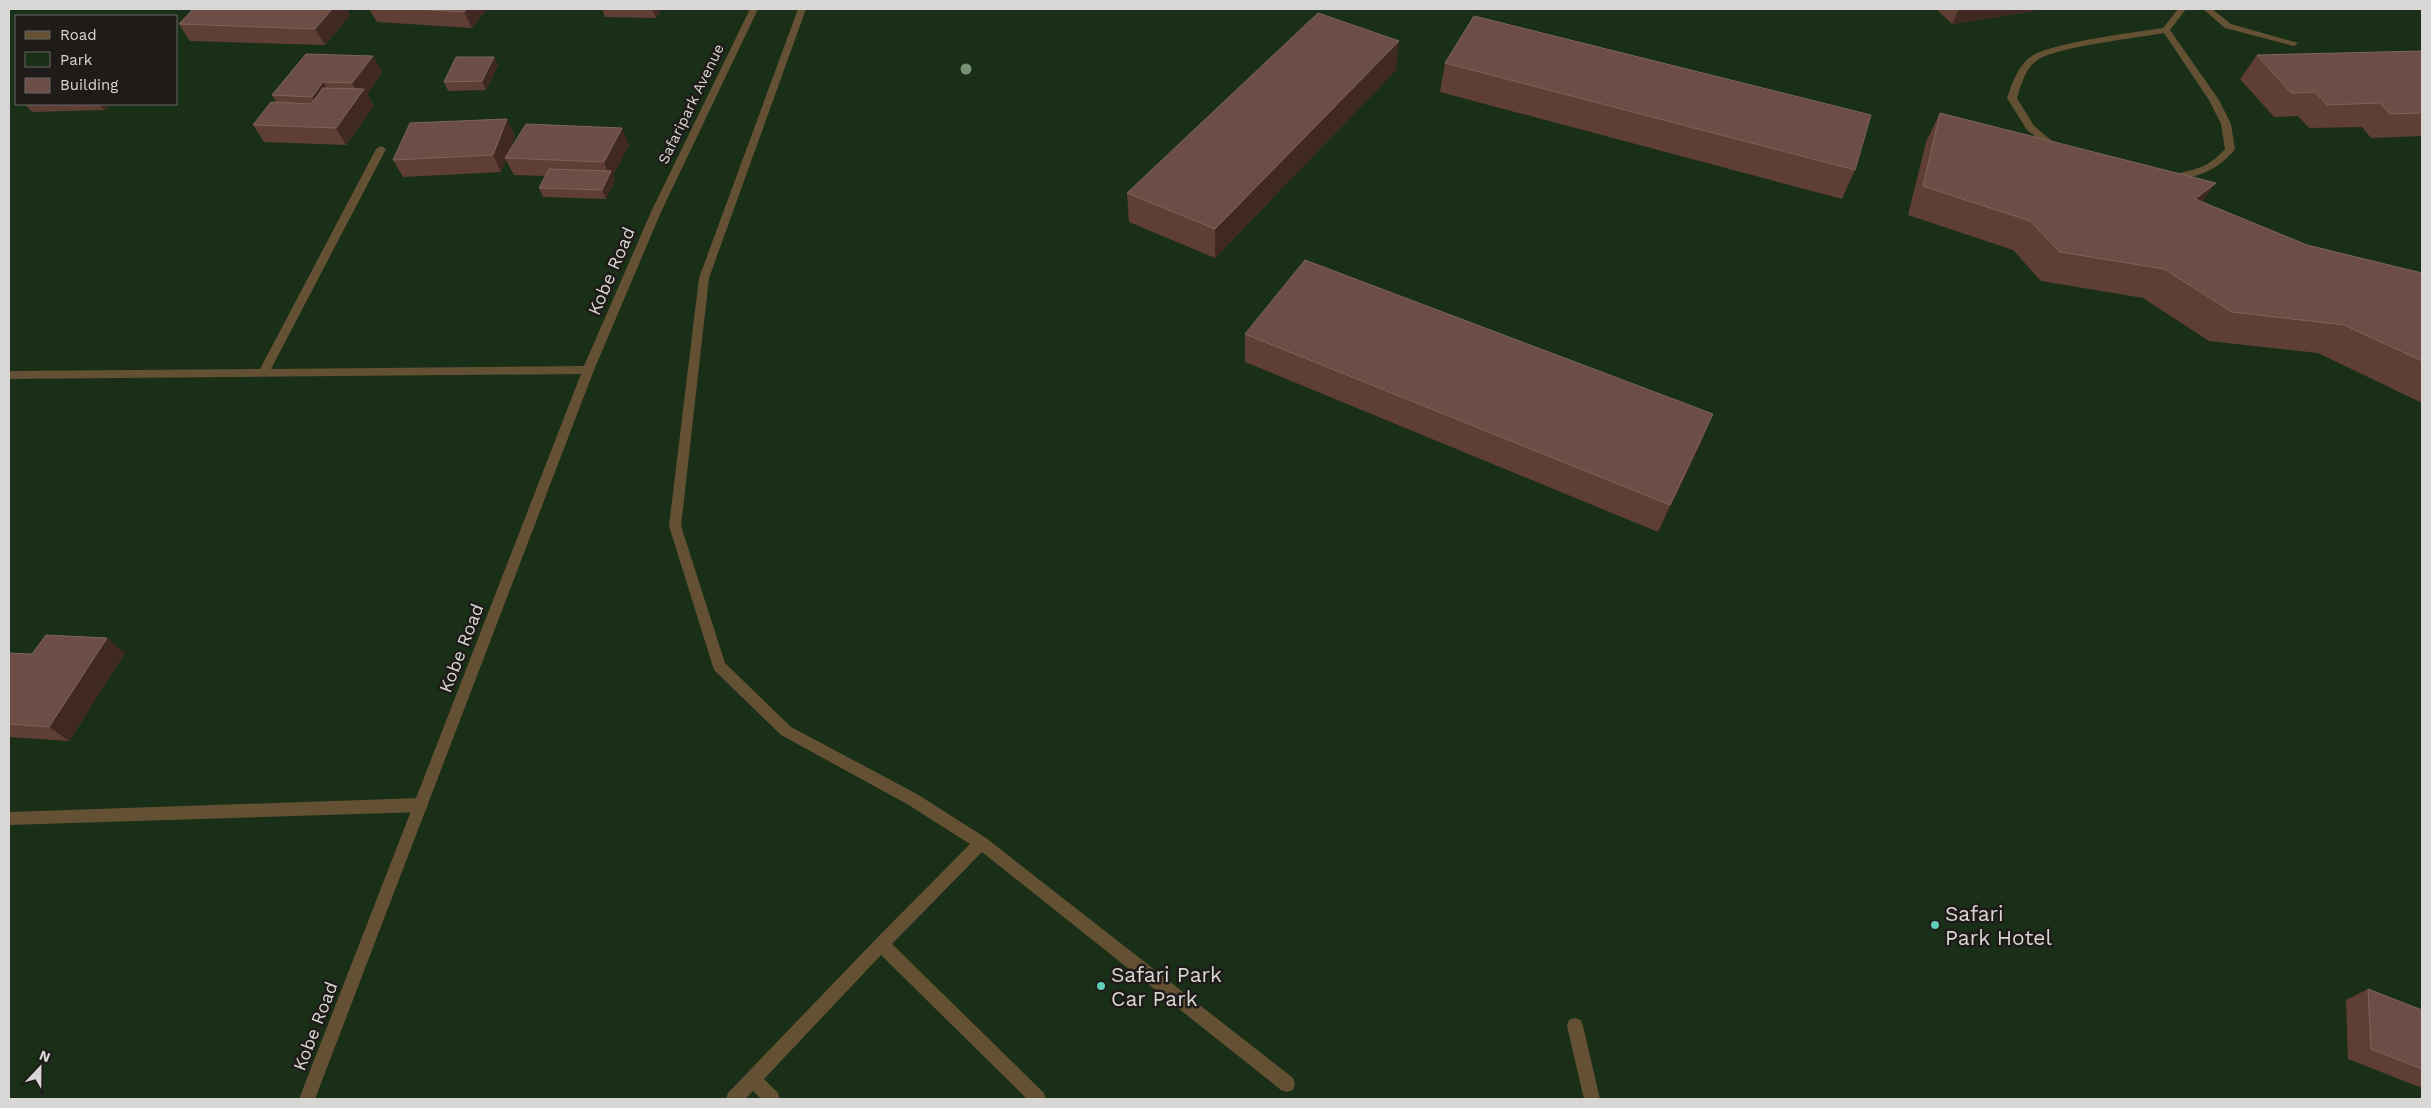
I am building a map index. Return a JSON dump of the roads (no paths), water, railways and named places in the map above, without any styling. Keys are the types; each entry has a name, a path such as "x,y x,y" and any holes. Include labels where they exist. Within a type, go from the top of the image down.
{"street":[{"name":"Safaripark Avenue","path":"656,212 754,9"},
{"path":"802,9 704,278 675,526 720,666 786,730 912,799 981,843 1287,1084"},
{"path":"2068,153 2059,150 2030,128 2012,98 2021,75 2035,57 2068,48 2166,30 2182,9"},
{"path":"2207,9 2228,26 2294,43"},
{"path":"2163,179 2200,174 2220,160 2230,149 2226,124 2214,100 2166,30"},
{"path":"264,372 381,150"},
{"name":"Kobe Road","path":"307,1099 588,370 656,212"},
{"path":"9,375 588,370"},
{"path":"9,819 421,805"},
{"path":"734,1099 881,944 981,843"},
{"path":"881,944 1038,1099"},
{"path":"1575,1026 1592,1099"},
{"path":"754,1080 772,1099"}],"place":[{"name":"Safari Park Hotel","path":"1935,925"},
{"name":"Safari Park Car Park","path":"1101,986"}]}
